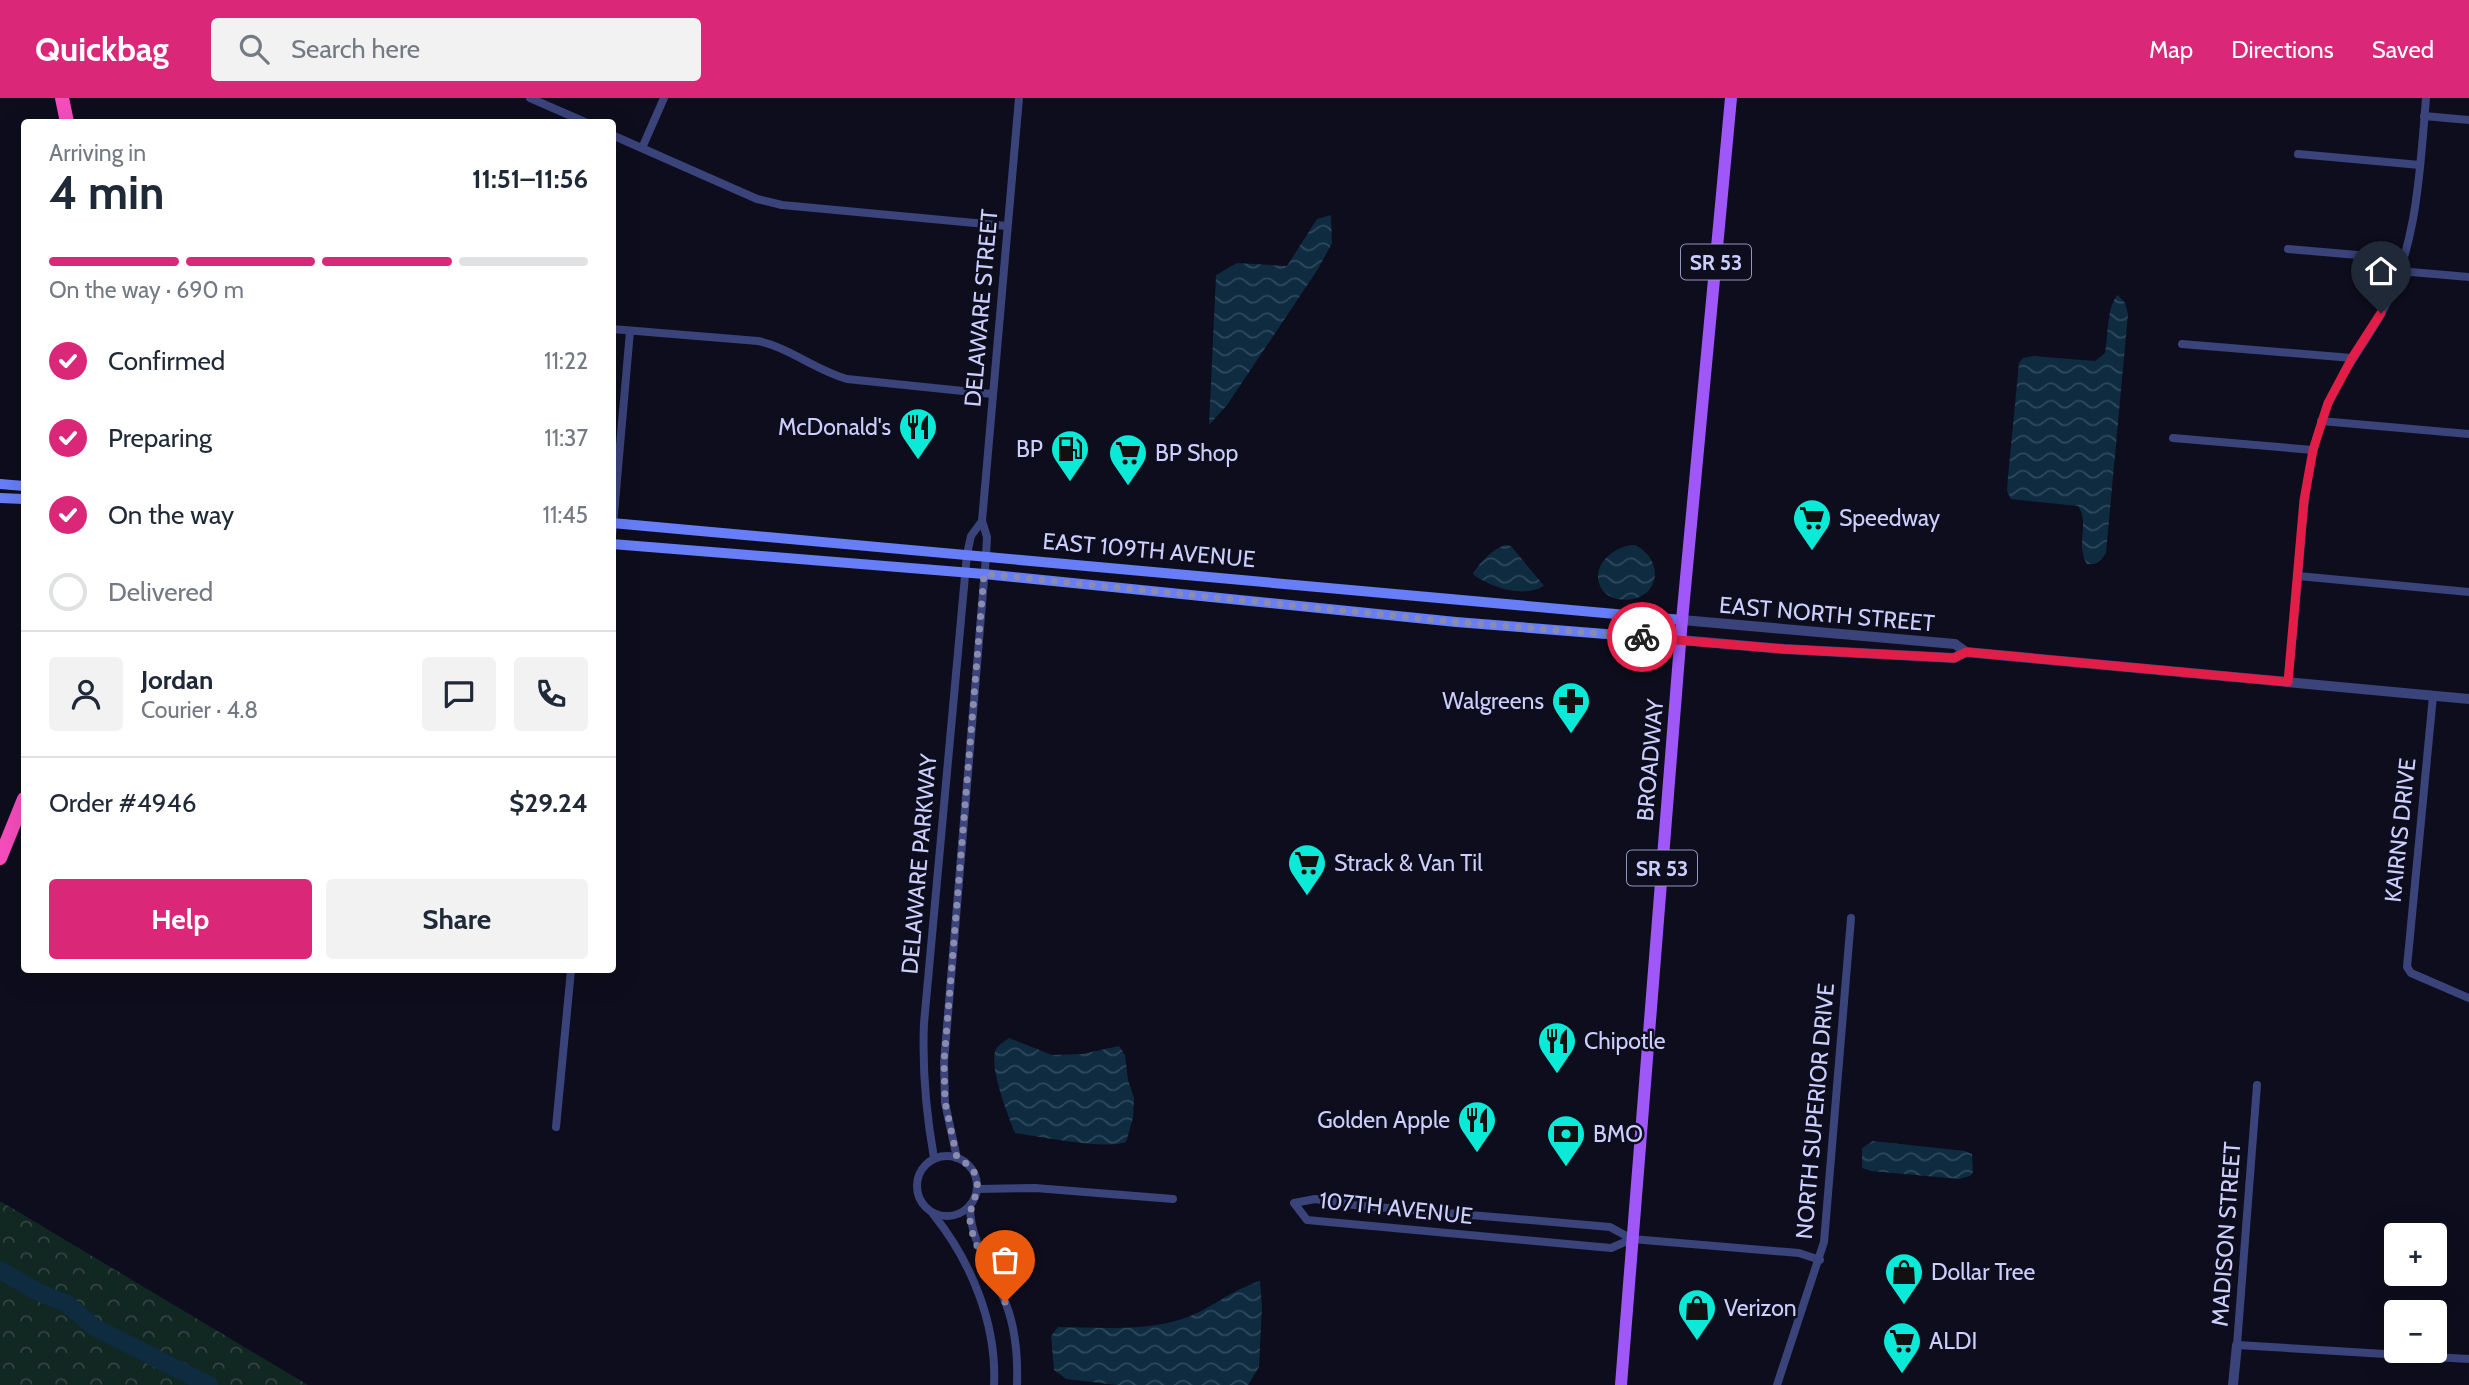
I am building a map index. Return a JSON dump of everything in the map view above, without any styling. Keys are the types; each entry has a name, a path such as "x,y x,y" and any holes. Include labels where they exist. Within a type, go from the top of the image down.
{"highway":[{"path":"62,98 67,119"},
{"path":"0,858 21,806"}],"main road":[{"name":"BROADWAY","path":"1621,1385 1682,620 1731,98"},
{"path":"0,484 21,485"},
{"path":"0,498 21,499"},
{"name":"EAST 109TH AVENUE","path":"616,523 1682,620"},
{"name":"EAST 109TH AVENUE","path":"616,544 966,572 1456,622 1681,640"}],"street":[{"path":"530,98 578,119"},
{"path":"642,148 664,98"},
{"name":"DELAWARE STREET","path":"984,574 987,537 982,521 1019,98"},
{"path":"2288,682 2304,500 2313,450 2328,403 2352,358 2381,313 2404,259 2414,213 2426,98"},
{"path":"2424,116 2469,120"},
{"path":"616,137 757,199 782,205 1007,226"},
{"path":"2298,154 2420,165"},
{"path":"2288,249 2404,259"},
{"path":"2399,271 2469,277"},
{"path":"616,329 758,341 788,351 825,372 846,379 992,394"},
{"path":"616,489 630,331"},
{"path":"2182,344 2352,358"},
{"path":"2322,421 2469,434"},
{"path":"2173,438 2313,450"},
{"name":"DELAWARE STREET","path":"966,572 971,536 982,521"},
{"name":"DELAWARE PARKWAY","path":"934,1158 925,1106 922,1064 924,1023 966,572"},
{"name":"DELAWARE PARKWAY","path":"957,1158 945,1102 944,1062 984,574"},
{"path":"2298,576 2469,592"},
{"name":"EAST NORTH STREET","path":"1682,620 1955,645 1966,652 2469,699"},
{"name":"EAST NORTH STREET","path":"1681,640 1784,649 1954,658 1966,652"},
{"name":"KAIRNS DRIVE","path":"2433,696 2407,967 2411,973 2469,998"},
{"name":"NORTH SUPERIOR DRIVE","path":"1777,1385 1824,1242 1851,918"},
{"path":"556,1127 571,973"},
{"name":"MADISON STREET","path":"2233,1385 2257,1085"},
{"path":"994,1385 994,1344 989,1323 966,1265 951,1236 919,1200 916,1191 920,1172 934,1158 957,1158 972,1170 977,1189 970,1207 971,1230 1009,1314 1017,1346 1017,1385"},
{"path":"977,1189 1035,1188 1173,1199"},
{"name":"107TH AVENUE","path":"1632,1239 1611,1248 1307,1220 1294,1203 1315,1199 1354,1205 1610,1227 1632,1239 1799,1253 1820,1259"},
{"path":"933,1214 953,1217 970,1207"},
{"path":"2237,1345 2469,1359"}],"green space":[{"path":"0,1201 308,1385 0,1385"}],"water":[{"path":"1331,215 1332,243 1318,269 1227,405 1209,425 1216,275 1237,263 1287,266 1317,219"},
{"path":"2118,295 2125,303 2128,314 2106,553 2098,562 2087,564 2082,550 2083,519 2078,506 2011,499 2007,491 2019,363 2023,358 2033,356 2095,361 2105,353 2110,313"},
{"path":"1505,545 1511,546 1544,586 1527,591 1508,590 1475,576 1473,573 1483,560"},
{"path":"1635,545 1646,553 1653,564 1653,584 1644,595 1629,600 1607,595 1599,583 1599,569 1614,552"},
{"path":"1009,1038 1052,1055 1082,1054 1119,1046 1125,1055 1128,1080 1134,1098 1133,1118 1126,1142 1089,1143 1015,1133 1000,1091 994,1057 996,1049"},
{"path":"1873,1141 1965,1151 1972,1154 1973,1172 1970,1176 1959,1179 1871,1171 1862,1168 1862,1148"},
{"path":"1260,1281 1262,1307 1259,1367 1248,1385 1117,1385 1066,1379 1054,1370 1051,1336 1058,1327 1120,1328 1167,1323 1201,1311"}],"waterway":[{"path":"0,1270 36,1291 67,1304 94,1327 209,1385"}],"way so far":[{"path":"1005,1302 971,1230 970,1207 977,1189 976,1179 966,1162 957,1158 945,1102 946,1029 984,574 1456,622 1642,637"}],"place":[{"name":"McDonald's","path":"918,461"},
{"name":"BP","path":"1070,483"},
{"name":"BP Shop","path":"1128,487"},
{"name":"Speedway","path":"1812,552"},
{"name":"Walgreens","path":"1571,735"},
{"name":"Strack & Van Til","path":"1307,897"},
{"name":"Chipotle","path":"1557,1075"},
{"name":"Golden Apple","path":"1477,1154"},
{"name":"BMO","path":"1566,1168"},
{"name":"Dollar Tree","path":"1904,1306"},
{"name":"Verizon","path":"1697,1342"},
{"name":"ALDI","path":"1902,1375"}],"route":[{"path":"1642,637 1784,649 1954,658 1966,652 2288,682 2304,500 2313,450 2328,403 2352,358 2381,313"}]}
